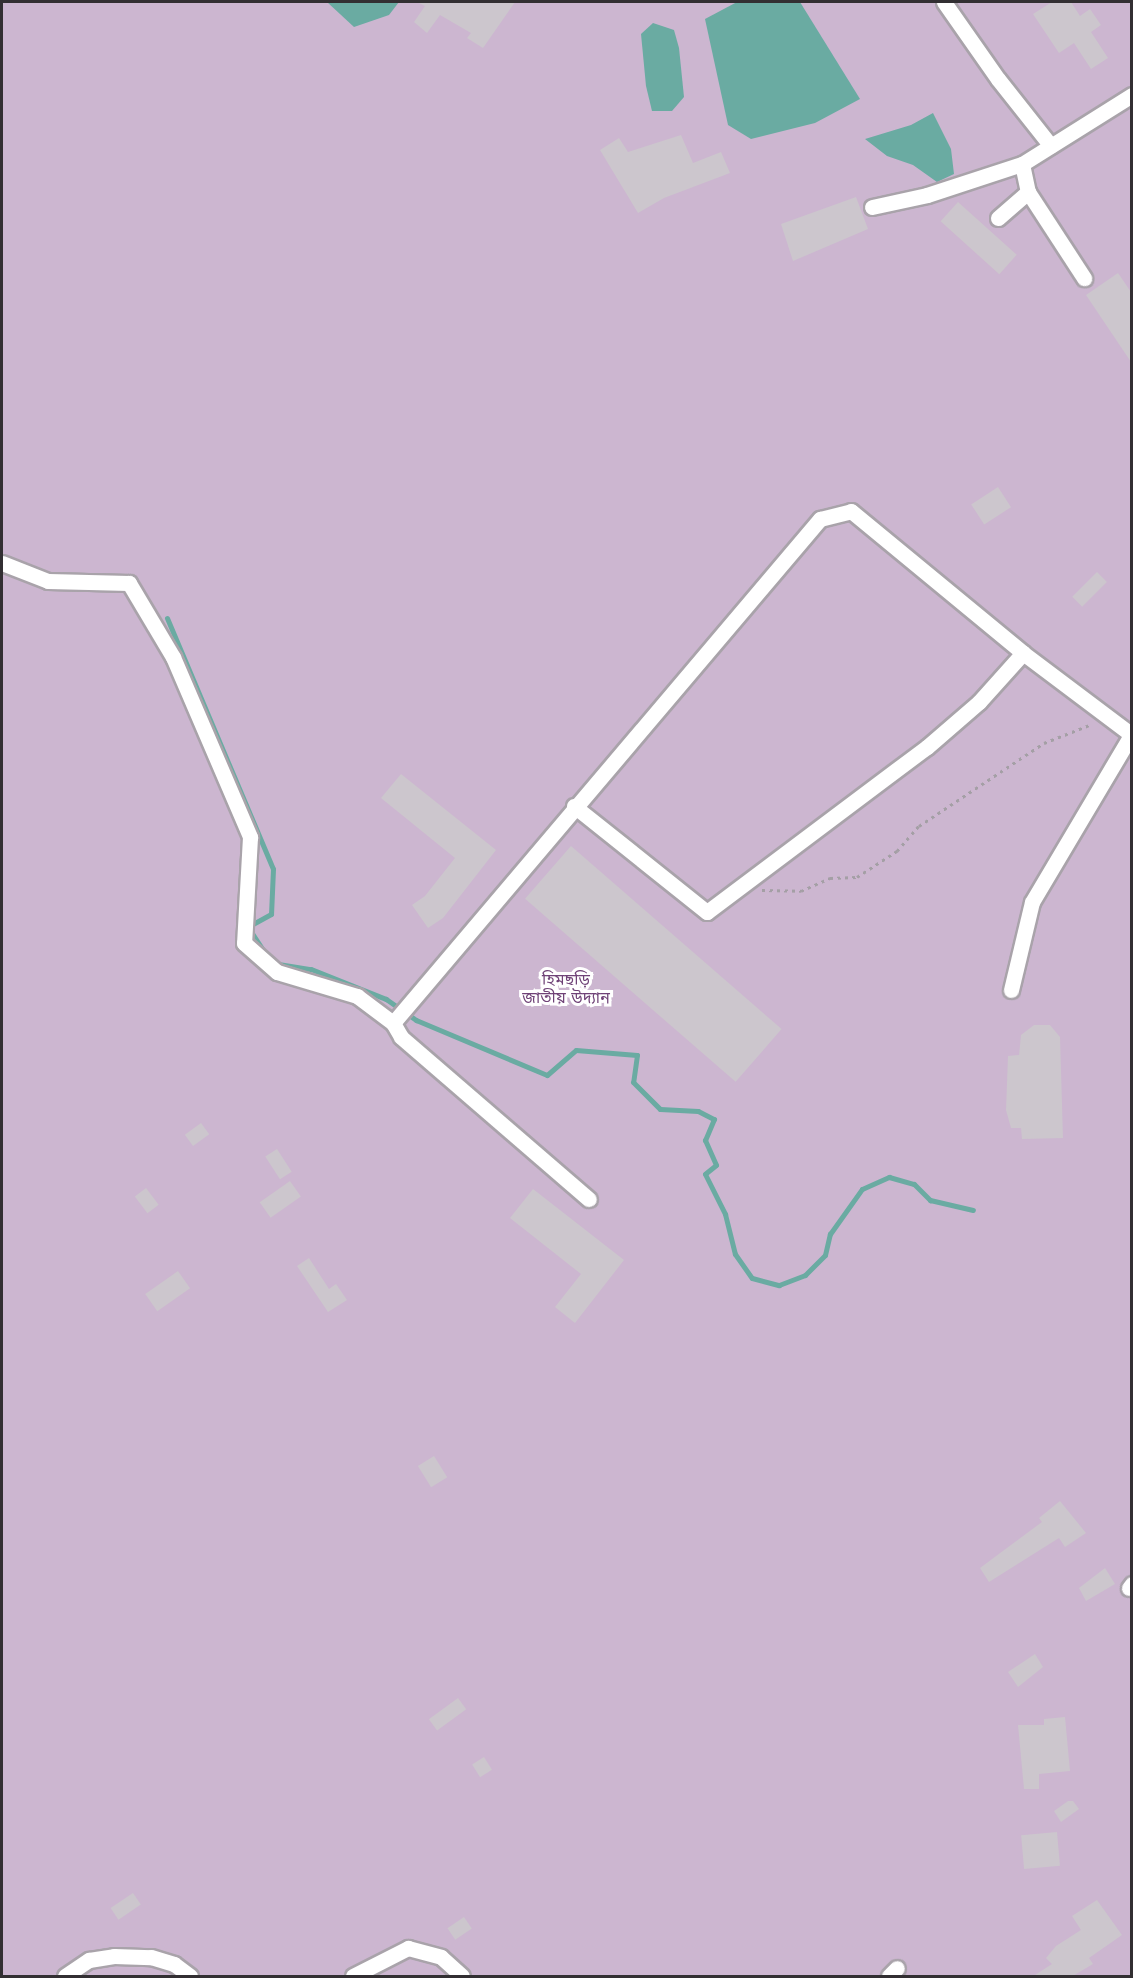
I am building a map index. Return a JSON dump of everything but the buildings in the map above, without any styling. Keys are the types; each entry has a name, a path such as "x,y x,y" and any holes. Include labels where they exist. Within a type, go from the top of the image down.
{"street":[{"path":"944,2 998,79 1051,146"},
{"path":"872,207 927,195 1022,164 1131,95"},
{"path":"1022,164 1028,192 1084,278"},
{"path":"998,219 1028,192"},
{"path":"393,1023 574,806 820,519 850,511 1023,653 1131,735 1032,902 1011,990"},
{"path":"2,563 48,581 129,583 173,657 250,837 244,943 277,972 357,996 393,1023 401,1037 589,1198"},
{"path":"574,806 706,912 927,747 979,702 1023,653"},
{"path":"353,1977 408,1948 441,1957 462,1977"},
{"path":"65,1977 89,1960 114,1956 151,1958 174,1964 190,1977"}],"path":[{"path":"738,889 801,891 830,878 857,877 897,851 919,826 1044,742 1108,717"}],"green space":[{"name":"হিমছড়ি জাতীয় উদ্যান","path":"2,2 1131,2 1131,1976 2,1976"}],"shaded area":[{"path":"327,2 399,2 389,15 354,27"},
{"path":"737,2 800,2 860,99 815,123 751,139 728,125 705,19"},
{"path":"653,23 674,30 679,48 684,97 672,111 652,111 646,86 641,34"},
{"path":"933,113 951,149 954,174 937,182 913,165 887,156 865,139 911,125"}],"waterway":[{"path":"167,618 273,869 271,914 248,927 267,956"},
{"path":"272,963 311,969 386,999 416,1020 547,1075 576,1050 637,1055 633,1082 660,1109 698,1111 714,1119 705,1140 716,1165 705,1174 725,1214 735,1254 752,1278 779,1285 805,1275 825,1255 830,1234 862,1189 889,1177 914,1184 930,1200 973,1210"}]}
